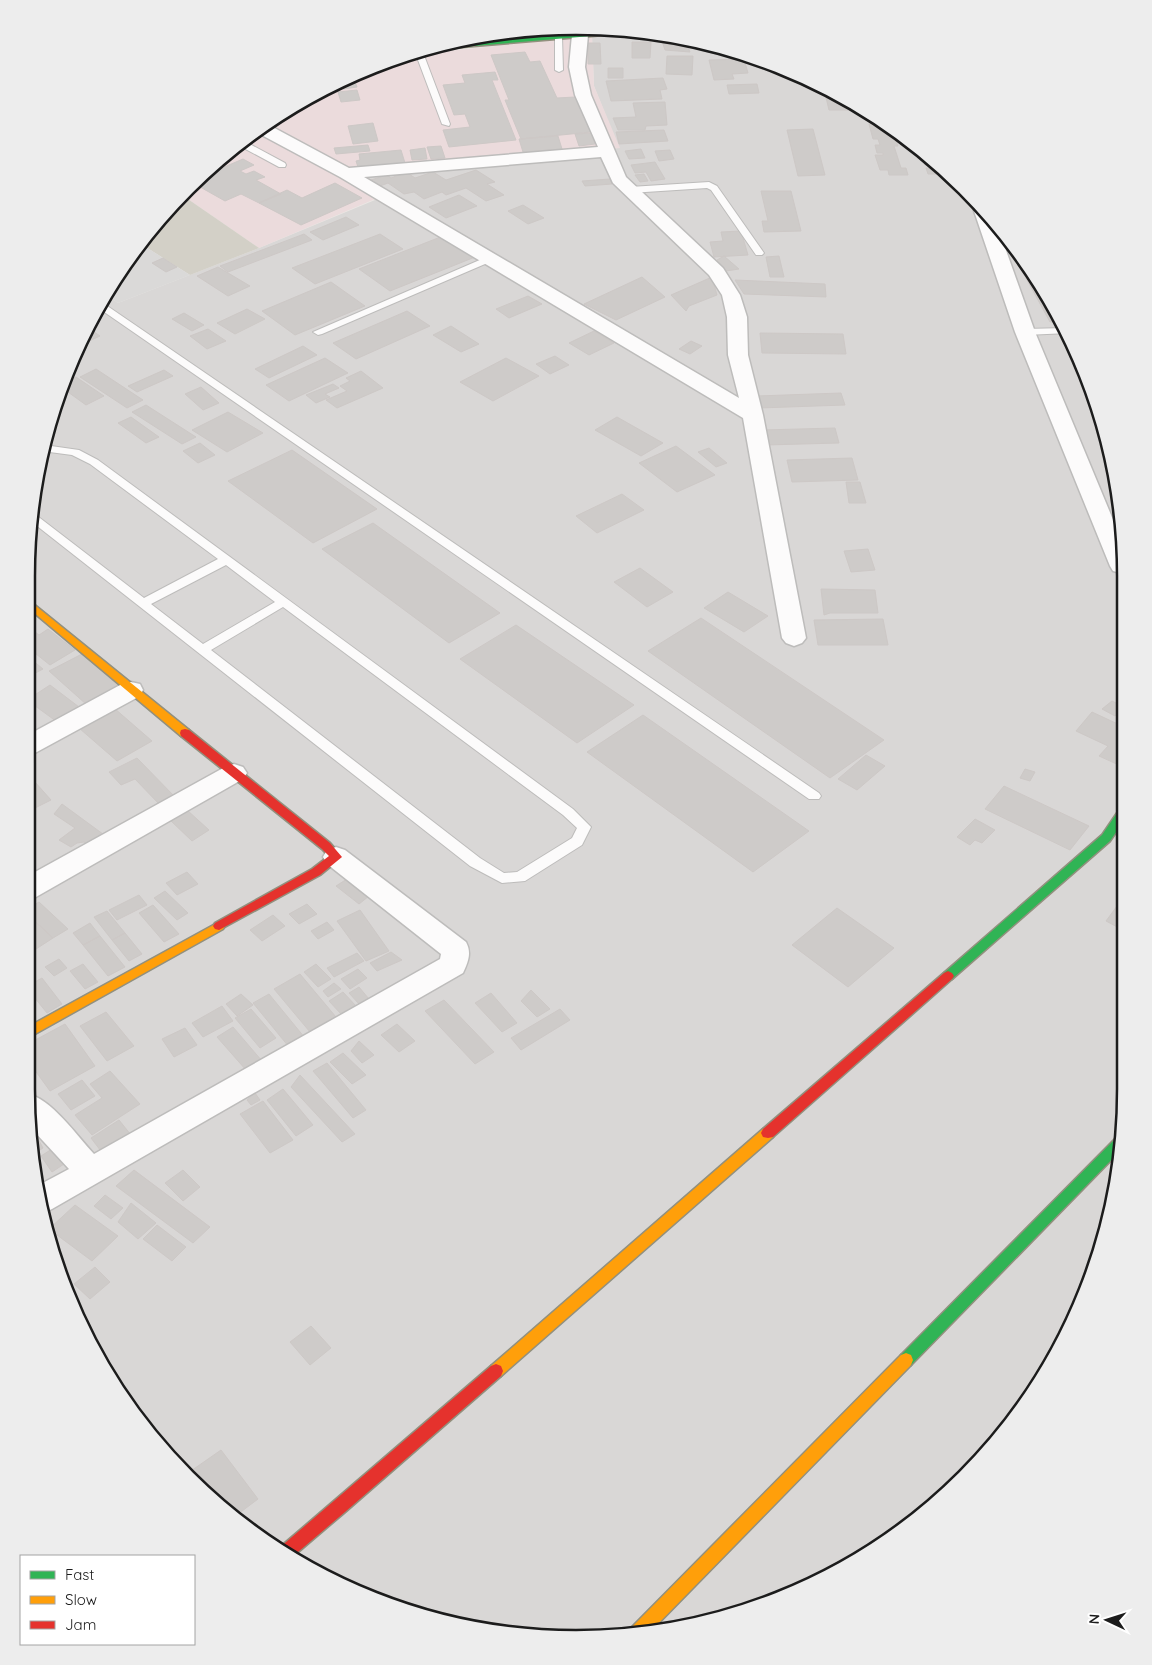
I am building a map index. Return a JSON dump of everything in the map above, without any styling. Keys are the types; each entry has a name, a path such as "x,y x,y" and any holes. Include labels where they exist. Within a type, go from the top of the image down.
{"street":[{"path":"491,42 579,35"},
{"path":"580,35 577,67 583,95 608,150 610,163 619,179 716,272 731,294 737,317 738,355 753,415 794,638"},
{"path":"268,132 346,173 753,415"},
{"path":"346,173 608,150"},
{"path":"987,224 1025,332 1116,555"},
{"path":"35,609 131,690 326,846 336,857 456,950 453,965 46,1197"},
{"path":"35,742 131,690"},
{"path":"35,885 234,773"},
{"path":"290,1548 340,1507 1106,838 1117,822"},
{"path":"35,1029 316,872 336,857"},
{"path":"36,1113 55,1131 90,1172"},
{"path":"646,1625 1113,1150"}],"lane":[{"path":"558,37 559,70"},
{"path":"421,58 446,124"},
{"path":"248,147 282,165"},
{"path":"630,190 709,185 714,188 758,253"},
{"path":"318,332 489,259"},
{"path":"105,308 814,796"},
{"path":"1025,332 1058,331"},
{"path":"38,522 475,862 502,878 520,877 577,841 584,827 568,812 94,462 75,452 50,449"},
{"path":"143,603 226,560"},
{"path":"203,650 283,602"}],"shaded area":[{"path":"592,36 647,40 682,45 716,53 783,76 846,107 877,126 933,169 983,219 1026,275 1061,337 1076,369 1099,436 1107,470 1116,541 1117,1089 1116,1124 1107,1195 1099,1229 1076,1296 1045,1360 1026,1390 983,1446 959,1472 933,1496 877,1539 846,1558 783,1589 716,1612 682,1620 611,1629 576,1630 505,1625 470,1620 436,1612 369,1589 305,1558 247,1518 193,1472 147,1418 107,1360 76,1296 53,1229 45,1195 36,1124 35,576 40,505 45,470 53,436 76,369 111,298 118,303 375,200 328,170 619,148 594,86"},
{"path":"592,36 594,86 620,148 329,170 375,199 259,248 188,199 219,169 247,147 275,126 306,107 369,76 442,52"},
{"path":"188,199 259,248 190,275 147,248"},
{"path":"147,248 190,275 118,303 111,298"}],"building":[{"path":"632,42 651,42 650,58 632,58"},
{"path":"662,42 688,46 690,52 665,50"},
{"path":"588,43 600,43 601,64 588,64"},
{"path":"525,52 530,62 540,61 557,98 575,97 591,132 521,139 505,100 509,100 491,55"},
{"path":"667,56 693,56 692,75 666,74"},
{"path":"735,59 745,62 748,73 732,74 734,79 714,80 709,60"},
{"path":"608,68 623,68 623,78 608,78"},
{"path":"495,72 498,80 492,80 516,140 449,147 443,130 470,127 465,114 454,115 443,85 465,83 462,75"},
{"path":"663,78 667,89 660,90 662,99 611,101 606,81"},
{"path":"355,82 357,87 343,89"},
{"path":"757,84 759,93 729,94 727,85"},
{"path":"357,90 360,100 341,102 338,92"},
{"path":"826,97 851,110 829,110"},
{"path":"665,102 667,125 646,126 645,130 618,130 613,118 636,117 633,103"},
{"path":"373,123 378,141 353,144 348,126"},
{"path":"869,124 874,124 896,140 898,146 894,146 901,168 906,168 908,175 889,175 888,170 880,170 875,155 883,155 883,153 877,153 875,145 880,145 878,139 873,139"},
{"path":"813,129 825,175 798,176 787,130"},
{"path":"664,130 668,141 619,144 616,132"},
{"path":"592,133 595,144 579,146 575,134"},
{"path":"558,136 562,149 523,152 519,139"},
{"path":"368,145 370,151 336,154 334,148"},
{"path":"441,146 445,158 431,159 427,147"},
{"path":"425,148 427,159 412,160 410,150"},
{"path":"641,149 645,158 629,159 625,151"},
{"path":"401,150 405,163 358,167 356,161 360,160 359,154"},
{"path":"670,150 674,159 659,161 655,151"},
{"path":"243,159 254,165 240,171 246,174 254,171 265,177 256,180 281,194 259,203 241,194 225,201 200,187 219,169"},
{"path":"655,162 665,179 651,181 646,172 635,173 631,165"},
{"path":"926,168 932,168 938,174 928,174"},
{"path":"476,170 495,182 487,184 504,195 486,201 466,188 446,195 442,192 424,199 414,192 404,194 388,183 380,186 371,180 387,175 391,178 406,172 415,178 433,172 446,180"},
{"path":"644,174 648,181 640,182 635,175"},
{"path":"610,179 612,184 585,186 582,181"},
{"path":"335,183 362,198 301,225 259,203 287,190 302,198"},
{"path":"761,191 791,191 801,231 764,232 762,221 768,221"},
{"path":"459,195 477,206 446,218 429,207"},
{"path":"523,205 544,218 528,224 508,211"},
{"path":"346,217 359,225 323,240 310,232"},
{"path":"741,231 748,255 714,257 710,242 723,241 721,232"},
{"path":"304,234 312,240 228,272 220,266"},
{"path":"380,234 403,249 315,284 292,268"},
{"path":"443,236 475,257 390,291 359,269"},
{"path":"724,256 739,269 726,271 717,260"},
{"path":"779,256 784,277 770,277 766,257"},
{"path":"163,258 177,267 166,272 152,263"},
{"path":"218,267 250,286 228,296 197,276"},
{"path":"1020,267 1045,306 1053,322 1050,322"},
{"path":"642,277 665,297 616,320 584,304"},
{"path":"712,277 717,295 689,306 686,311 671,295"},
{"path":"735,280 825,284 826,297 744,294"},
{"path":"331,282 365,306 295,335 262,311"},
{"path":"528,296 542,304 509,318 496,309"},
{"path":"247,309 265,319 235,334 217,323"},
{"path":"407,311 430,326 356,359 333,343"},
{"path":"184,313 204,325 192,331 172,319"},
{"path":"451,326 479,344 461,352 433,335"},
{"path":"208,329 226,341 207,349 190,336"},
{"path":"594,331 614,343 589,355 569,343"},
{"path":"94,332 100,336 89,341"},
{"path":"760,333 843,334 846,354 762,353"},
{"path":"691,341 702,346 690,354 679,349"},
{"path":"303,346 317,355 269,378 255,369"},
{"path":"555,356 569,365 550,374 536,364"},
{"path":"325,358 348,373 289,401 266,385"},
{"path":"506,358 539,376 493,401 460,382"},
{"path":"96,369 143,400 127,408 80,377"},
{"path":"164,370 173,376 137,392 128,386"},
{"path":"361,371 383,388 337,408 326,400 347,391 340,386 350,381 346,378"},
{"path":"76,377 104,396 86,405 68,392 73,378"},
{"path":"333,384 339,388 325,394 330,397 316,403 306,395"},
{"path":"201,387 219,403 203,410 185,394"},
{"path":"841,393 845,405 759,408 757,396"},
{"path":"146,405 196,437 182,444 132,412"},
{"path":"228,412 263,433 227,452 192,430"},
{"path":"131,417 159,437 146,443 118,423"},
{"path":"617,417 663,443 641,456 595,430"},
{"path":"835,428 839,443 765,445 762,430"},
{"path":"200,443 215,455 198,463 183,451"},
{"path":"676,446 715,475 677,492 639,463"},
{"path":"709,448 727,463 716,467 698,452"},
{"path":"292,450 377,509 313,543 228,481"},
{"path":"852,458 858,480 792,482 787,460"},
{"path":"846,482 860,482 866,503 849,503"},
{"path":"622,494 644,510 597,533 576,516"},
{"path":"373,523 500,613 449,643 322,549"},
{"path":"868,549 875,570 851,572 844,551"},
{"path":"640,568 673,592 647,607 614,582"},
{"path":"821,589 875,590 878,613 830,613 824,615"},
{"path":"728,592 768,616 744,632 704,608"},
{"path":"701,618 884,740 830,778 648,651"},
{"path":"883,619 888,645 818,645 814,620"},
{"path":"516,625 634,705 577,743 460,659"},
{"path":"48,629 75,650 50,665 35,653 35,632 39,635"},
{"path":"82,654 120,687 87,705 49,671"},
{"path":"35,662 43,669 35,673"},
{"path":"50,685 83,710 60,724 35,706 35,695"},
{"path":"1112,701 1117,704 1117,714 1115,716 1102,709"},
{"path":"114,708 152,741 117,761 79,728"},
{"path":"1092,712 1117,724 1117,764 1099,756 1108,746 1076,731"},
{"path":"643,715 809,831 753,872 587,752"},
{"path":"866,755 885,766 857,790 838,779"},
{"path":"137,758 175,797 160,805 135,779 121,785 109,772"},
{"path":"1025,769 1035,772 1030,781 1020,778"},
{"path":"35,782 51,800 35,808"},
{"path":"1004,786 1089,826 1070,850 985,809"},
{"path":"62,804 107,837 91,848 84,842 77,843 71,847 59,840 75,828 54,814"},
{"path":"187,810 209,830 192,841 170,820"},
{"path":"975,819 995,830 982,843 975,840 970,845 957,837"},
{"path":"187,872 198,884 177,895 166,883"},
{"path":"347,879 369,896 359,904 336,886"},
{"path":"165,891 188,913 177,920 154,898"},
{"path":"139,895 147,905 117,920 109,910"},
{"path":"39,902 68,929 53,938 35,921 35,904"},
{"path":"307,904 317,914 299,924 289,914"},
{"path":"153,905 179,934 164,942 139,913"},
{"path":"1117,906 1117,927 1106,921"},
{"path":"837,908 894,948 848,987 792,945"},
{"path":"360,910 389,951 366,961 337,921"},
{"path":"107,911 125,933 112,940 94,917"},
{"path":"273,915 285,926 262,941 250,930"},
{"path":"35,921 53,938 35,948"},
{"path":"327,922 334,930 318,939 311,931"},
{"path":"90,923 100,936 83,945 73,933"},
{"path":"125,933 142,954 129,961 112,940"},
{"path":"100,936 125,967 108,976 83,945"},
{"path":"391,952 402,960 377,971 370,963"},
{"path":"357,953 364,961 334,977 327,968"},
{"path":"59,959 67,968 54,976 45,967"},
{"path":"83,964 98,982 85,989 70,971"},
{"path":"316,964 331,979 318,987 304,972"},
{"path":"358,969 367,978 350,989 341,979"},
{"path":"300,974 336,1017 310,1032 274,989"},
{"path":"42,978 62,1004 47,1013 35,998 35,982"},
{"path":"334,983 341,989 328,997 323,991"},
{"path":"359,987 369,999 359,1004 349,993"},
{"path":"531,990 550,1009 537,1017 521,1001"},
{"path":"343,992 356,1006 341,1014 329,1001"},
{"path":"491,993 517,1023 502,1032 475,1003"},
{"path":"241,994 253,1005 237,1016 226,1004"},
{"path":"269,994 305,1038 289,1047 253,1003"},
{"path":"444,1000 494,1052 475,1064 425,1011"},
{"path":"222,1006 233,1021 203,1037 192,1023"},
{"path":"251,1009 276,1038 260,1048 235,1018"},
{"path":"560,1009 570,1020 521,1050 511,1038"},
{"path":"106,1012 134,1046 107,1061 80,1026"},
{"path":"65,1024 95,1066 50,1091 35,1070 35,1040"},
{"path":"397,1024 415,1041 399,1052 381,1035"},
{"path":"233,1027 262,1061 246,1070 217,1037"},
{"path":"185,1028 197,1045 174,1057 162,1039"},
{"path":"359,1041 374,1055 362,1063 351,1051"},
{"path":"343,1053 366,1075 352,1084 330,1062"},
{"path":"327,1063 366,1110 353,1118 313,1071"},
{"path":"110,1071 140,1104 92,1135 75,1115 102,1098 90,1084"},
{"path":"300,1075 355,1134 342,1142 291,1087"},
{"path":"82,1080 95,1096 71,1110 58,1094"},
{"path":"283,1089 313,1125 296,1136 267,1100"},
{"path":"255,1093 260,1100 251,1105 247,1100"},
{"path":"263,1101 293,1140 270,1153 240,1114"},
{"path":"119,1120 135,1140 107,1159 91,1138"},
{"path":"38,1138 43,1148 39,1151"},
{"path":"55,1147 67,1162 52,1172 41,1156"},
{"path":"134,1170 210,1227 193,1243 116,1186"},
{"path":"183,1170 200,1187 183,1201 165,1183"},
{"path":"105,1195 123,1208 111,1219 94,1206"},
{"path":"131,1203 156,1223 138,1239 118,1222"},
{"path":"75,1205 118,1236 92,1261 54,1233 52,1226"},
{"path":"157,1225 186,1247 172,1261 143,1239"},
{"path":"95,1267 110,1282 90,1299 74,1284"},
{"path":"311,1326 331,1348 310,1365 290,1342"},
{"path":"221,1450 258,1499 240,1512 192,1470"}],"traffic: fast":[{"path":"479,44 584,35"},
{"path":"948,976 1106,838 1117,822"},
{"path":"906,1360 1113,1150"}],"traffic: slow":[{"path":"35,608 185,733"},
{"path":"35,1029 219,926"},
{"path":"496,1371 768,1133"},
{"path":"646,1625 906,1360"}],"traffic: jam":[{"path":"185,733 326,846 336,857 316,872 219,926"},
{"path":"768,1133 948,976"},
{"path":"290,1548 496,1371"}]}
